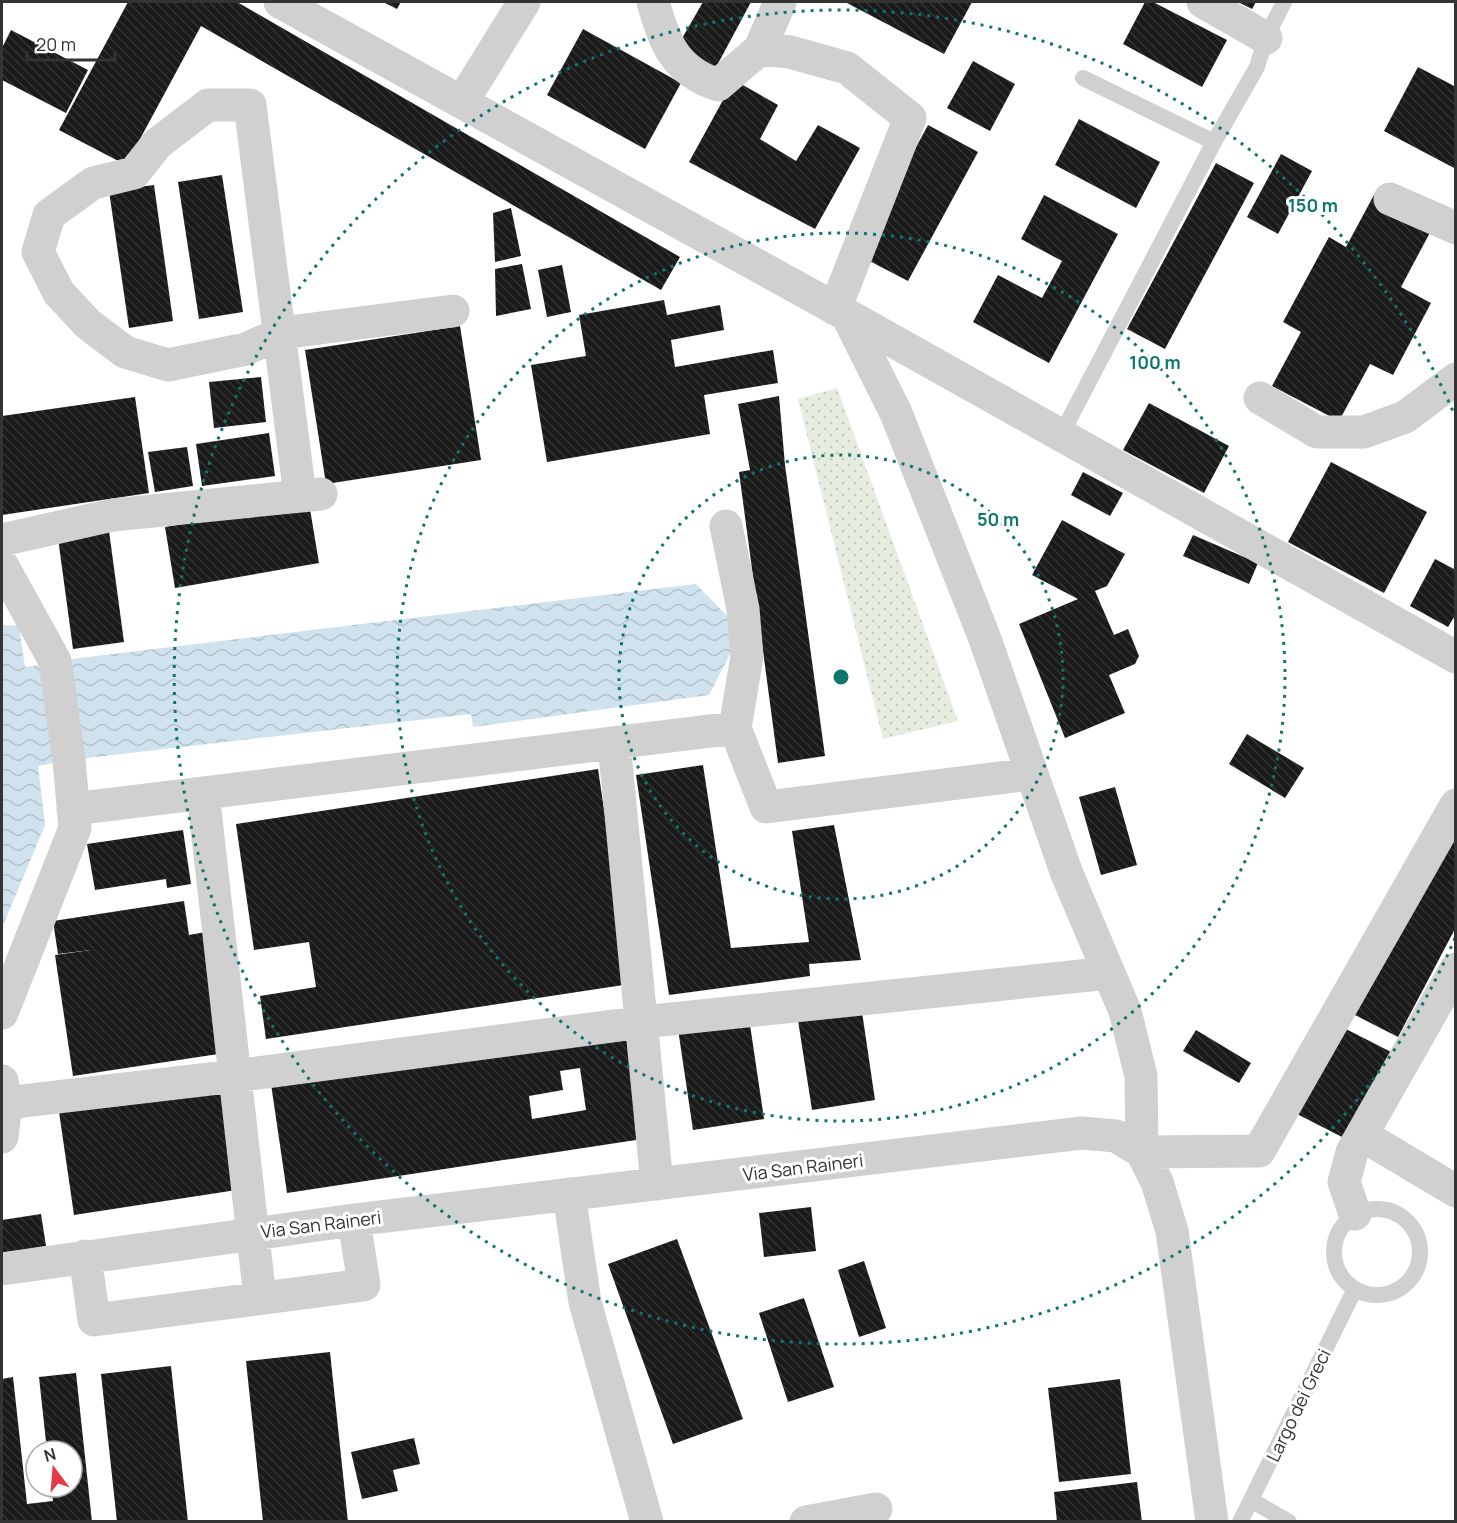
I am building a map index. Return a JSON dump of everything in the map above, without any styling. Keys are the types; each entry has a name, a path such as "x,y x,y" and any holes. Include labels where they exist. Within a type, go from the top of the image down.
{"street":[{"path":"280,2 841,312 1455,657"},
{"path":"462,102 524,2"},
{"path":"653,2 663,38 682,66 701,80 718,85 760,49 780,2"},
{"path":"1203,2 1266,38"},
{"path":"760,49 790,52 847,68 910,117 841,312 896,413 986,639 1067,874 1125,1011 1141,1076 1142,1152 1157,1182 1172,1231 1212,1521"},
{"path":"2,540 113,515 311,495 281,333 250,105 208,105 157,144 134,173 93,183 49,215 38,252 59,293 88,324 125,352 168,365 246,349 281,333 453,311"},
{"path":"1390,199 1455,228"},
{"path":"1260,398 1317,432 1364,432 1406,417 1455,379"},
{"path":"726,526 743,609 747,656 735,728 766,807 1032,774"},
{"path":"2,565 55,661 75,828 2,1013"},
{"path":"73,808 735,728"},
{"path":"614,743 657,1184"},
{"path":"203,793 260,1298"},
{"path":"1142,1152 1259,1151 1455,805"},
{"path":"1355,1214 1344,1182 1352,1152 1455,969"},
{"path":"2,1137 4,1092 235,1076 643,1022 1109,973"},
{"name":"Via San Raineri","path":"2,1269 354,1220 1082,1133 1116,1136 1142,1152"},
{"path":"1362,1135 1455,1191"},
{"path":"569,1194 585,1302 647,1521"},
{"path":"85,1256 94,1320 364,1285 354,1220"},
{"path":"806,1521 876,1509"}],"lane":[{"path":"1060,435 1214,142 1257,67 1266,38 1284,2"},
{"path":"1083,78 1214,142"},
{"path":"1373,1209 1391,1211 1399,1215 1417,1234 1421,1252 1417,1269 1406,1284 1390,1293 1372,1295 1355,1289 1342,1277 1334,1261 1334,1243 1342,1226 1355,1214 1373,1209"},
{"name":"Largo dei Greci","path":"1240,1521 1355,1289"},
{"path":"1251,1500 1288,1521"}],"shaded area":[{"path":"837,388 958,721 883,739 798,399"}],"water":[{"path":"696,584 742,631 709,695 473,727 471,714 69,760 55,661"},
{"path":"2,625 19,626 25,667 41,665 55,763 38,766 45,825 2,928"}],"building":[{"path":"128,2 237,2 680,257 661,290 201,26 126,165 59,130"},
{"path":"383,2 401,2 397,9"},
{"path":"703,2 751,2 713,73 677,47"},
{"path":"845,2 972,2 944,54"},
{"path":"1145,2 1153,2 1227,40 1202,87 1123,44"},
{"path":"1238,2 1256,2 1252,9"},
{"path":"583,29 681,83 645,149 547,95"},
{"path":"11,30 88,70 66,113 2,80 2,48"},
{"path":"973,61 1015,84 990,131 947,108"},
{"path":"1418,67 1456,87 1456,169 1384,131"},
{"path":"734,80 778,105 760,139 796,161 818,125 860,148 815,229 689,162"},
{"path":"1079,119 1160,162 1136,208 1055,165"},
{"path":"928,125 978,152 908,281 858,255"},
{"path":"1281,154 1312,171 1278,234 1247,217"},
{"path":"1216,163 1254,183 1165,349 1127,329"},
{"path":"222,175 243,312 199,319 178,182"},
{"path":"154,185 173,321 129,328 109,191"},
{"path":"1375,193 1434,225 1401,287 1431,303 1393,375 1370,364 1339,421 1272,386 1301,332 1283,322 1329,237 1346,247"},
{"path":"1044,195 1118,234 1049,363 973,322 998,275 1042,298 1062,261 1021,239"},
{"path":"511,208 521,256 495,262 493,213"},
{"path":"522,264 531,309 496,316 495,269"},
{"path":"562,265 571,312 547,317 538,270"},
{"path":"664,300 667,315 720,305 724,330 671,340 675,367 773,350 778,383 704,395 710,434 547,462 531,365 586,356 579,315"},
{"path":"460,326 481,460 326,484 305,350"},
{"path":"261,377 266,422 214,428 209,382"},
{"path":"779,396 785,465 825,756 778,763 739,472 750,470 738,404"},
{"path":"135,397 149,493 2,515 2,416"},
{"path":"1149,403 1229,446 1204,493 1123,450"},
{"path":"269,433 275,476 202,486 196,444"},
{"path":"187,447 193,486 155,492 148,452"},
{"path":"1331,462 1427,512 1384,593 1288,542"},
{"path":"1083,472 1123,493 1110,516 1071,495"},
{"path":"309,503 319,563 175,588 165,527"},
{"path":"1062,520 1125,554 1107,586 1095,591 1114,635 1128,629 1139,656 1135,664 1109,675 1125,713 1065,738 1019,624 1078,599 1032,575"},
{"path":"109,531 124,642 73,649 58,538"},
{"path":"1193,535 1258,563 1249,584 1183,556"},
{"path":"1435,559 1456,570 1456,614 1448,627 1410,606"},
{"path":"1247,734 1304,768 1285,798 1229,764"},
{"path":"703,765 731,948 809,942 792,831 834,825 861,960 809,964 810,976 669,995 636,775"},
{"path":"598,769 630,984 266,1039 260,996 316,987 309,942 254,950 236,824"},
{"path":"1115,787 1137,865 1101,875 1079,797"},
{"path":"1456,818 1456,927 1398,1037 1353,1014"},
{"path":"183,830 191,884 167,888 166,879 95,890 87,844"},
{"path":"184,901 189,935 206,932 225,1053 73,1076 55,955 91,950 58,954 53,921"},
{"path":"861,1005 875,1100 812,1110 797,1014"},
{"path":"749,1018 764,1119 693,1130 678,1029"},
{"path":"1342,1027 1393,1053 1348,1140 1297,1114"},
{"path":"632,1029 649,1138 287,1193 271,1084","holes":["580,1068 586,1110 532,1119 529,1096 563,1090 560,1071"]},
{"path":"1196,1030 1251,1063 1239,1083 1183,1051"},
{"path":"227,1080 243,1189 74,1215 58,1105"},
{"path":"811,1207 816,1251 764,1257 759,1213"},
{"path":"41,1214 46,1246 2,1253 2,1220"},
{"path":"677,1239 743,1419 673,1444 608,1264"},
{"path":"864,1261 886,1328 859,1337 838,1270"},
{"path":"804,1298 834,1387 788,1402 759,1313"},
{"path":"330,1352 348,1522 263,1522 246,1361"},
{"path":"171,1366 188,1522 117,1522 101,1374"},
{"path":"76,1373 83,1439 46,1439 39,1377"},
{"path":"13,1377 24,1477 24,1499 26,1499 27,1504 53,1501 53,1499 84,1499 84,1448 92,1522 2,1522 2,1379"},
{"path":"1120,1379 1131,1474 1059,1482 1048,1388"},
{"path":"414,1438 420,1464 393,1470 398,1491 362,1499 351,1452"},
{"path":"1137,1482 1142,1522 1057,1522 1054,1492"}]}
